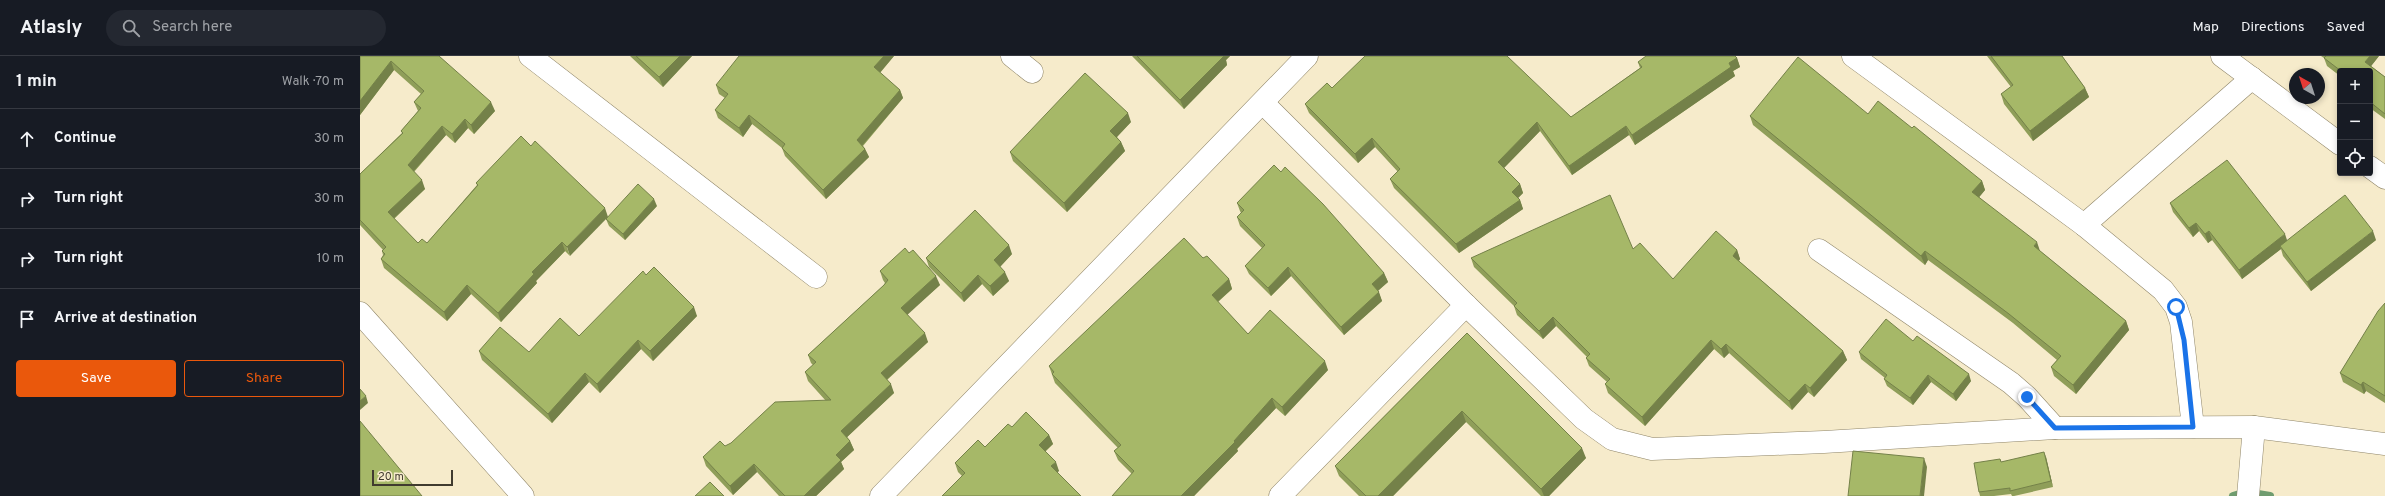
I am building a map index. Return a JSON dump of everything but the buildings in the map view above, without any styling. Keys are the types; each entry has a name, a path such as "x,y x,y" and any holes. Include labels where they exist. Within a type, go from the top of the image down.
{"street":[{"path":"530,56 816,277"},
{"path":"1012,56 1032,72"},
{"path":"881,496 1307,56"},
{"path":"1853,56 2084,225 2163,290 2176,307 2184,340 2193,427"},
{"path":"2222,56 2337,142"},
{"path":"2084,225 2252,78"},
{"path":"1263,103 1466,305 1584,419 1612,439 1652,449 1824,442 2055,428 2254,427 2385,444"},
{"path":"2373,169 2385,178"},
{"path":"1819,250 2011,383 2027,397 2055,428"},
{"path":"1280,496 1466,305"},
{"path":"360,313 523,496"},
{"path":"2249,485 2254,427"}],"waterway":[{"path":"2233,496 2246,492 2270,496"}],"route":[{"path":"2027,397 2055,428 2193,427 2184,340 2181,322 2176,307"}]}
